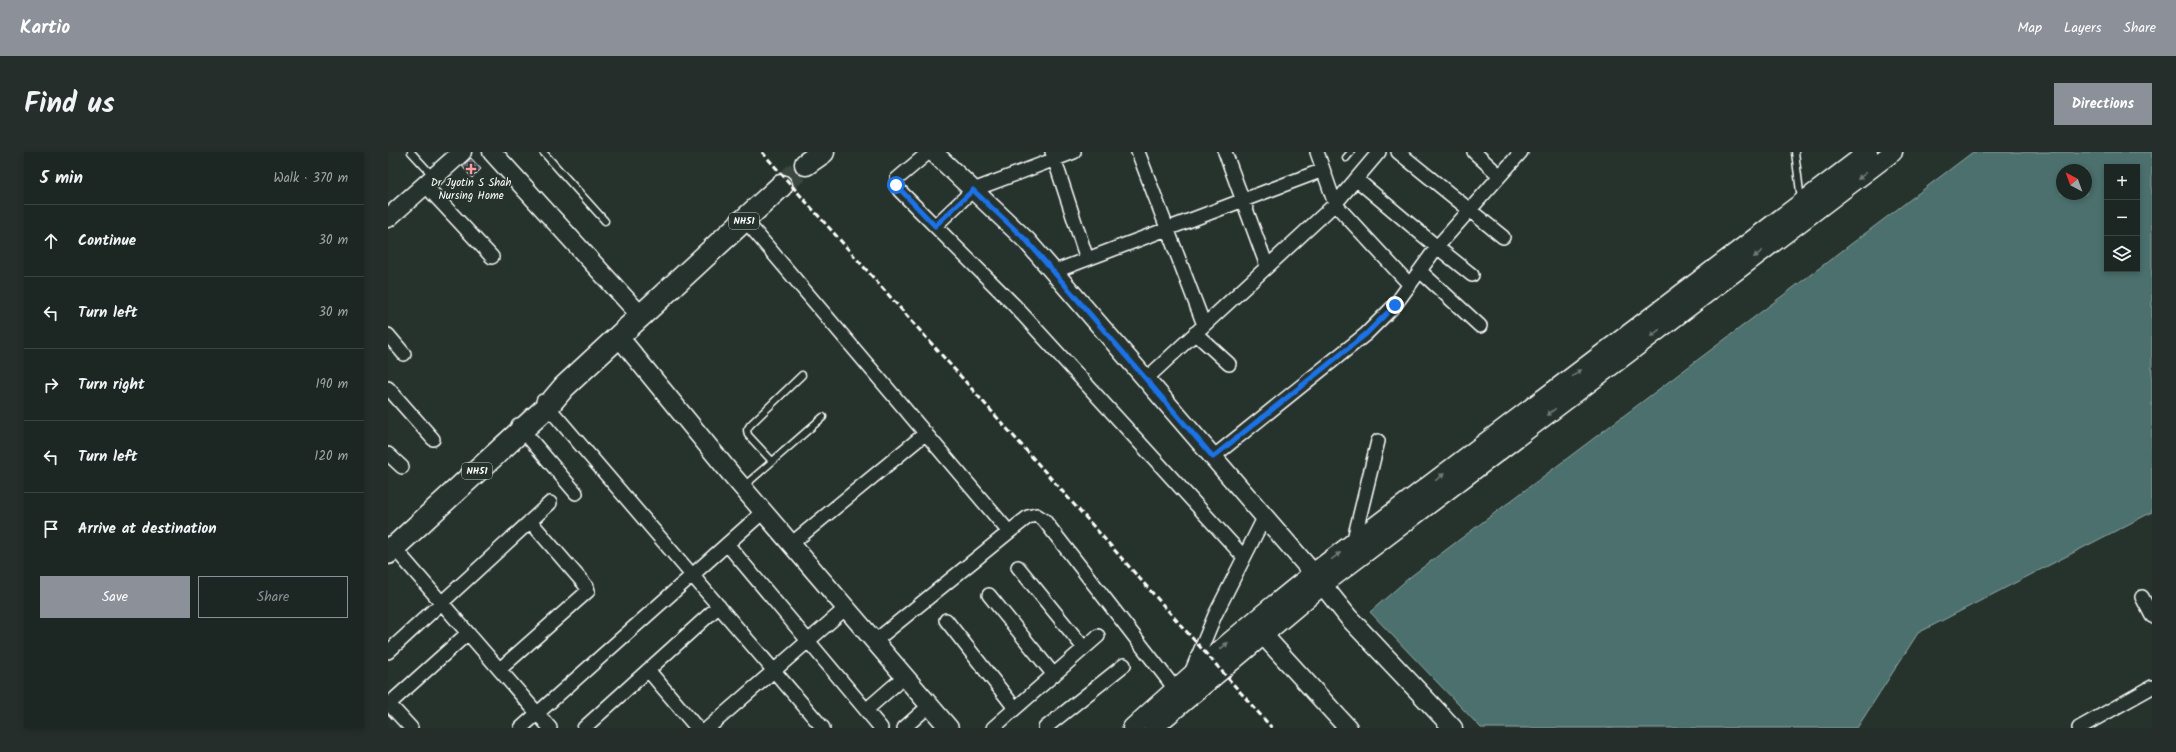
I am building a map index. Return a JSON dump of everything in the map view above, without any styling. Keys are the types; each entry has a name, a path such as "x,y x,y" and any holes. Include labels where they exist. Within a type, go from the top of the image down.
{"highway":[{"name":"NH51","path":"389,544 619,337 781,186"}],"street":[{"path":"388,218 462,152"},
{"path":"492,152 641,316"},
{"path":"929,152 897,179 896,185 1014,305 1243,556"},
{"path":"933,152 1027,241 1265,516 1349,618 1453,728"},
{"path":"935,226 973,190 1053,156 1074,152"},
{"path":"1138,152 1166,229 1199,329 1229,364"},
{"path":"1225,152 1267,266"},
{"path":"1317,152 1335,204 1410,285"},
{"path":"1146,379 1335,204 1379,152"},
{"path":"1398,152 1503,237"},
{"path":"1474,152 1500,175"},
{"path":"1213,457 1366,334 1395,305 1437,247 1468,210 1521,152"},
{"path":"1190,674 1252,621 1318,579 1563,393 1801,203 1868,152"},
{"path":"1132,728 1177,698 1263,635 1353,543 1563,393 1893,152"},
{"path":"1053,156 1087,259"},
{"path":"1053,272 1323,170"},
{"path":"1356,179 1437,247 1472,274"},
{"path":"429,181 492,257"},
{"path":"745,220 1009,532"},
{"path":"1420,271 1480,326"},
{"path":"388,335 404,354"},
{"path":"619,337 763,512 949,728"},
{"path":"388,388 432,439"},
{"path":"544,403 823,728"},
{"path":"519,426 576,493"},
{"path":"791,544 926,433"},
{"path":"1353,543 1378,441"},
{"path":"388,454 402,468"},
{"path":"388,652 550,503"},
{"path":"521,728 763,512"},
{"path":"875,641 1028,517 1036,516 1044,520 1177,698"},
{"path":"1153,728 1177,698 1190,674 1243,556 1265,516"},
{"path":"500,669 588,591 587,587 530,521"},
{"path":"389,544 500,669 550,728"},
{"path":"727,544 881,728"},
{"path":"1018,567 1084,648"},
{"path":"989,595 1054,675"},
{"path":"2142,597 2152,616"},
{"path":"584,728 719,606"},
{"path":"708,728 846,608"},
{"path":"946,620 1016,708"},
{"path":"1252,621 1348,728"},
{"path":"411,728 388,704 468,633"},
{"path":"993,728 1098,636"},
{"path":"1045,728 1124,665"},
{"path":"648,670 697,728"},
{"path":"866,710 905,676"},
{"path":"2079,728 2152,687"},
{"path":"904,728 930,705"}],"lane":[{"path":"411,152 429,181"},
{"path":"543,152 605,221"},
{"path":"1346,158 1351,152"},
{"path":"1795,152 1801,203"},
{"path":"772,461 748,436 747,430 750,425 802,375"},
{"path":"743,487 823,417"}],"water":[{"path":"1973,152 2152,152 2152,512 1918,633 1857,728 1481,728 1370,612 1410,577"}],"building":[{"path":"471,158 481,169 472,178 462,166"}],"tunnel":[{"path":"781,186 806,164"}],"railway":[{"path":"762,152 1272,728"}],"place":[{"name":"Dr Jyotin S Shah Nursing Home","path":"471,169"}],"route":[{"path":"896,185 900,191 935,226 973,190 1027,241 1213,457 1366,334 1395,305"}]}
